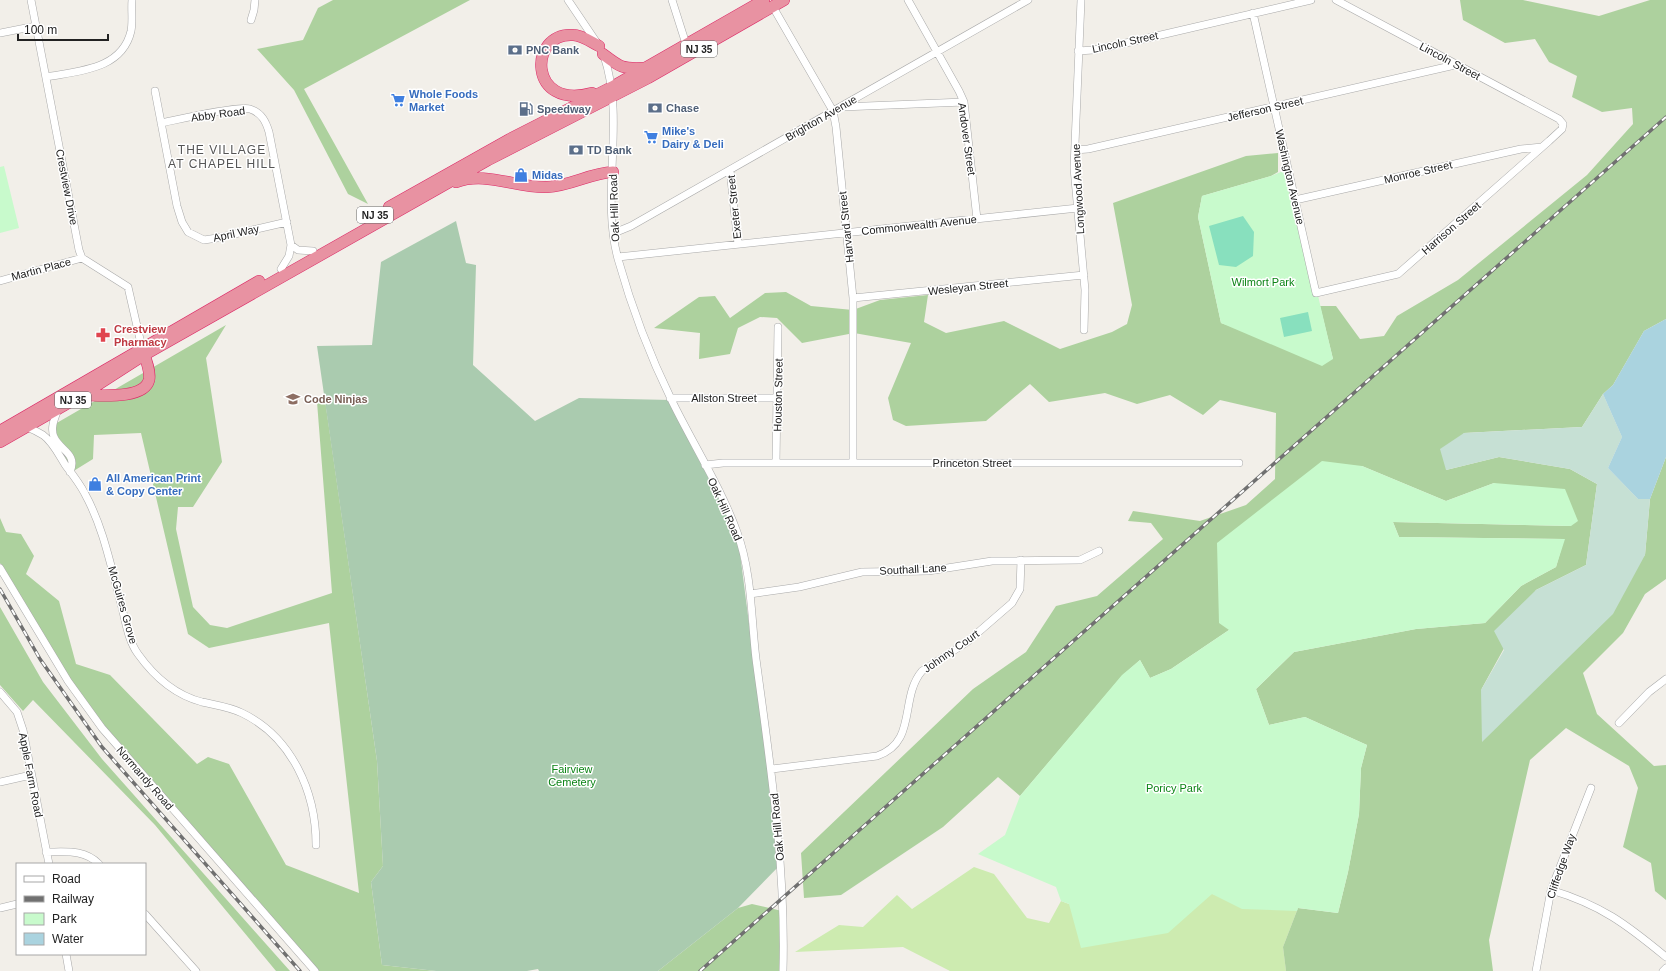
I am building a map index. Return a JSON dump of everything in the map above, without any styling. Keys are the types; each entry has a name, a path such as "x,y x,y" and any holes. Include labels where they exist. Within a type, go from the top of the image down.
{"highway":[{"name":"NJ 35","path":"0,431 612,92 646,68 686,44 769,4 784,0"},
{"name":"NJ 35","path":"0,442 82,395 143,352 312,251 504,142 612,92 648,78 769,4"},
{"path":"612,92 568,96 550,87 542,74 543,56 549,45 556,38 574,35 601,50 617,65 626,69 646,68"},
{"path":"436,189 463,180 480,178 534,186 560,186 592,175 613,172"},
{"path":"82,395 134,393 142,390 147,384 149,375 143,352"}],"street":[{"name":"Crestview Drive","path":"31,0 82,258"},
{"path":"46,77 99,66 118,55 127,42 131,29 132,0"},
{"path":"251,20 255,0"},
{"path":"568,0 601,50 612,92"},
{"path":"672,0 686,44"},
{"name":"Andover Street","path":"908,0 964,102 977,219"},
{"name":"Brighton Avenue","path":"614,233 631,226 1028,0"},
{"name":"Longwood Avenue","path":"1081,0 1075,150 1086,311 1084,330"},
{"name":"Lincoln Street","path":"1078,51 1107,47 1311,0"},
{"name":"Lincoln Street","path":"1336,0 1455,65 1559,119 1564,124"},
{"name":"Harvard Street","path":"769,4 833,111 836,127 853,298 853,463"},
{"name":"Washington Avenue","path":"1253,13 1316,293"},
{"path":"0,33 36,26"},
{"name":"Jefferson Street","path":"1075,150 1088,149 1455,65"},
{"name":"April Way","path":"155,91 177,206 182,222 188,232 193,236 209,240 287,222"},
{"name":"Oak Hill Road","path":"612,92 614,233 618,257 642,338 670,398 738,533 746,567 750,594 753,636 779,830 783,971"},
{"path":"842,107 964,102"},
{"name":"Abby Road","path":"161,123 245,108 259,113 266,122 269,132 291,245 289,256 282,269"},
{"name":"Harrison Street","path":"1316,293 1398,274 1562,129 1564,124"},
{"name":"Monroe Street","path":"1295,200 1521,149 1542,147"},
{"name":"Exeter Street","path":"730,170 738,244"},
{"name":"Commonwealth Avenue","path":"618,257 1078,208"},
{"path":"291,245 298,250 312,251"},
{"path":"82,258 128,287 143,352"},
{"name":"Martin Place","path":"0,281 82,258"},
{"name":"Wesleyan Street","path":"853,298 1084,275"},
{"name":"Houston Street","path":"776,463 778,326"},
{"name":"Allston Street","path":"670,398 778,398"},
{"name":"McGuires Grove","path":"58,409 52,431 56,440 71,457 73,466 70,472"},
{"name":"McGuires Grove","path":"27,427 44,435 84,492 100,526 130,636 137,652 162,682 178,692 200,702 241,712 260,723 278,739 288,751 300,772 314,816 316,845"},
{"name":"Princeton Street","path":"705,465 776,463 1239,463"},
{"name":"Southall Lane","path":"750,594 799,587 862,572 928,571 992,561 1080,560 1099,551"},
{"name":"Johnny Court","path":"772,769 876,756 889,750 903,732 912,687 917,676 922,671 967,642 1012,603 1020,589 1021,560"},
{"name":"Normandy Road","path":"0,568 68,681 102,728 315,971"},
{"path":"1620,723 1649,692 1666,680"},
{"name":"Apple Farm Road","path":"0,692 13,707 19,717 48,863"},
{"path":"0,782 31,775"},
{"name":"Cliffedge Way","path":"1536,971 1551,890 1591,788"},
{"path":"46,852 80,852 91,857 98,863"},
{"path":"1551,890 1579,898 1606,911 1666,957"},
{"path":"0,908 16,904"},
{"path":"146,915 196,971"},
{"path":"66,955 69,971"},
{"path":"1663,971 1666,968"}],"green space":[{"path":"333,0 470,0 304,89 368,204 348,194 294,90 257,49 303,40 318,8"},
{"path":"1460,0 1523,0 1599,16 1650,0 1666,0 1666,319 1644,331 1613,385 1603,394 1582,427 1464,433 1446,470 1499,457 1570,469 1597,484 1586,565 1536,590 1481,690 1645,555 1650,499 1666,457 1666,579 1645,594 1623,633 1583,673 1597,714 1654,766 1666,765 1666,900 1655,891 1651,863 1623,847 1638,788 1629,766 1566,728 1530,760 1489,940 1493,971 1286,971 1283,947 1298,908 1338,913 1348,872 1359,814 1361,768 1367,745 1305,717 1269,725 1256,689 1294,652 1416,629 1485,623 1521,586 1556,567 1564,539 1399,537 1393,522 1571,526 1494,483 1446,501 1362,466 1229,630 1171,669 1150,678 1140,660 1122,676 1020,796 998,777 943,827 841,895 804,898 801,853 973,689 1026,652 1056,606 1097,596 1163,539 1151,523 1128,521 1133,511 1200,521 1246,505 1275,479 1276,413 1220,400 1203,415 1170,395 1137,404 1105,393 1049,402 1030,384 986,421 906,426 893,420 888,398 911,343 854,333 802,343 777,318 760,317 738,328 730,354 699,359 700,333 654,328 699,297 715,296 730,318 765,293 786,292 811,306 853,310 880,300 928,295 924,322 946,333 1004,321 1060,349 1112,332 1127,324 1132,305 1113,203 1246,156 1278,153 1278,172 1271,176 1202,196 1198,217 1221,323 1333,359 1320,306 1336,306 1360,339 1384,336 1397,316 1458,280 1587,175 1633,124 1632,108 1602,112 1572,97 1577,76 1549,62 1535,39 1505,43 1463,20"},
{"path":"4,166 19,228 0,233 0,167"},
{"name":"Wilmort Park","path":"1288,169 1333,359 1322,366 1221,323 1198,217 1202,196 1271,176"},
{"path":"1243,216 1254,232 1253,256 1236,267 1219,265 1209,226"},
{"name":"Fairview Cemetery","path":"456,221 466,263 476,265 473,365 535,421 579,398 671,400 737,530 780,865 738,908 658,971 539,971 538,969 527,971 436,971 382,965 371,882 383,866 377,761 317,346 372,345 381,262"},
{"path":"1308,312 1312,331 1284,337 1280,318"},
{"path":"226,325 206,358 222,462 193,507 178,507 176,529 193,607 210,625 227,628 332,593 317,402 325,400 377,761 383,866 371,882 382,965 436,971 319,971 101,722 69,678 0,563 0,518 6,532 21,534 34,556 26,574 59,601 76,664 110,675 197,764 208,757 229,764 286,865 359,893 329,623 209,648 188,634 141,433 94,435 93,459 72,472 55,443 55,424"},
{"path":"1603,394 1622,437 1608,468 1638,499 1650,499 1645,555 1613,614 1482,742 1481,690 1504,650 1494,631 1536,590 1586,565 1597,484 1570,469 1499,457 1446,470 1440,449 1464,433 1582,427"},
{"name":"Poricy Park","path":"1322,461 1362,466 1446,501 1494,483 1565,489 1578,521 1571,526 1393,522 1399,537 1565,539 1556,567 1521,586 1485,623 1416,629 1294,652 1256,689 1269,725 1305,717 1367,745 1361,768 1359,814 1348,872 1338,913 1298,908 1297,911 1242,909 1212,894 1168,933 1081,948 1069,904 1061,901 1056,887 978,854 1005,835 1020,796 1122,675 1140,660 1150,678 1171,669 1229,630 1219,623 1217,543"},
{"path":"0,607 43,682 102,759 290,971 276,971 155,825 33,700 23,711 0,685"},
{"path":"974,867 994,874 1027,918 1049,923 1061,901 1069,904 1212,894 1298,908 1283,947 1286,971 950,971 903,947 795,952 839,925 863,927 897,895 912,909"},
{"path":"752,904 782,911 781,971 658,971 738,908"}],"water":[{"path":"1666,319 1666,457 1650,499 1638,499 1608,468 1622,437 1603,394 1613,385 1644,331"}],"railway":[{"path":"700,971 1666,117"},
{"path":"0,589 40,659 102,747 300,971"}],"place":[{"name":"PNC Bank","path":"515,50"},
{"name":"Whole Foods Market","path":"398,100"},
{"name":"Chase","path":"655,108"},
{"name":"Speedway","path":"526,109"},
{"name":"Mike's Dairy & Deli","path":"651,137"},
{"name":"TD Bank","path":"576,150"},
{"name":"Midas","path":"521,175"},
{"name":"Crestview Pharmacy","path":"103,335"},
{"name":"Code Ninjas","path":"293,399"},
{"name":"All American Print & Copy Center","path":"95,484"}],"district":[{"name":"THE VILLAGE AT CHAPEL HILL","path":"222,157"}]}
